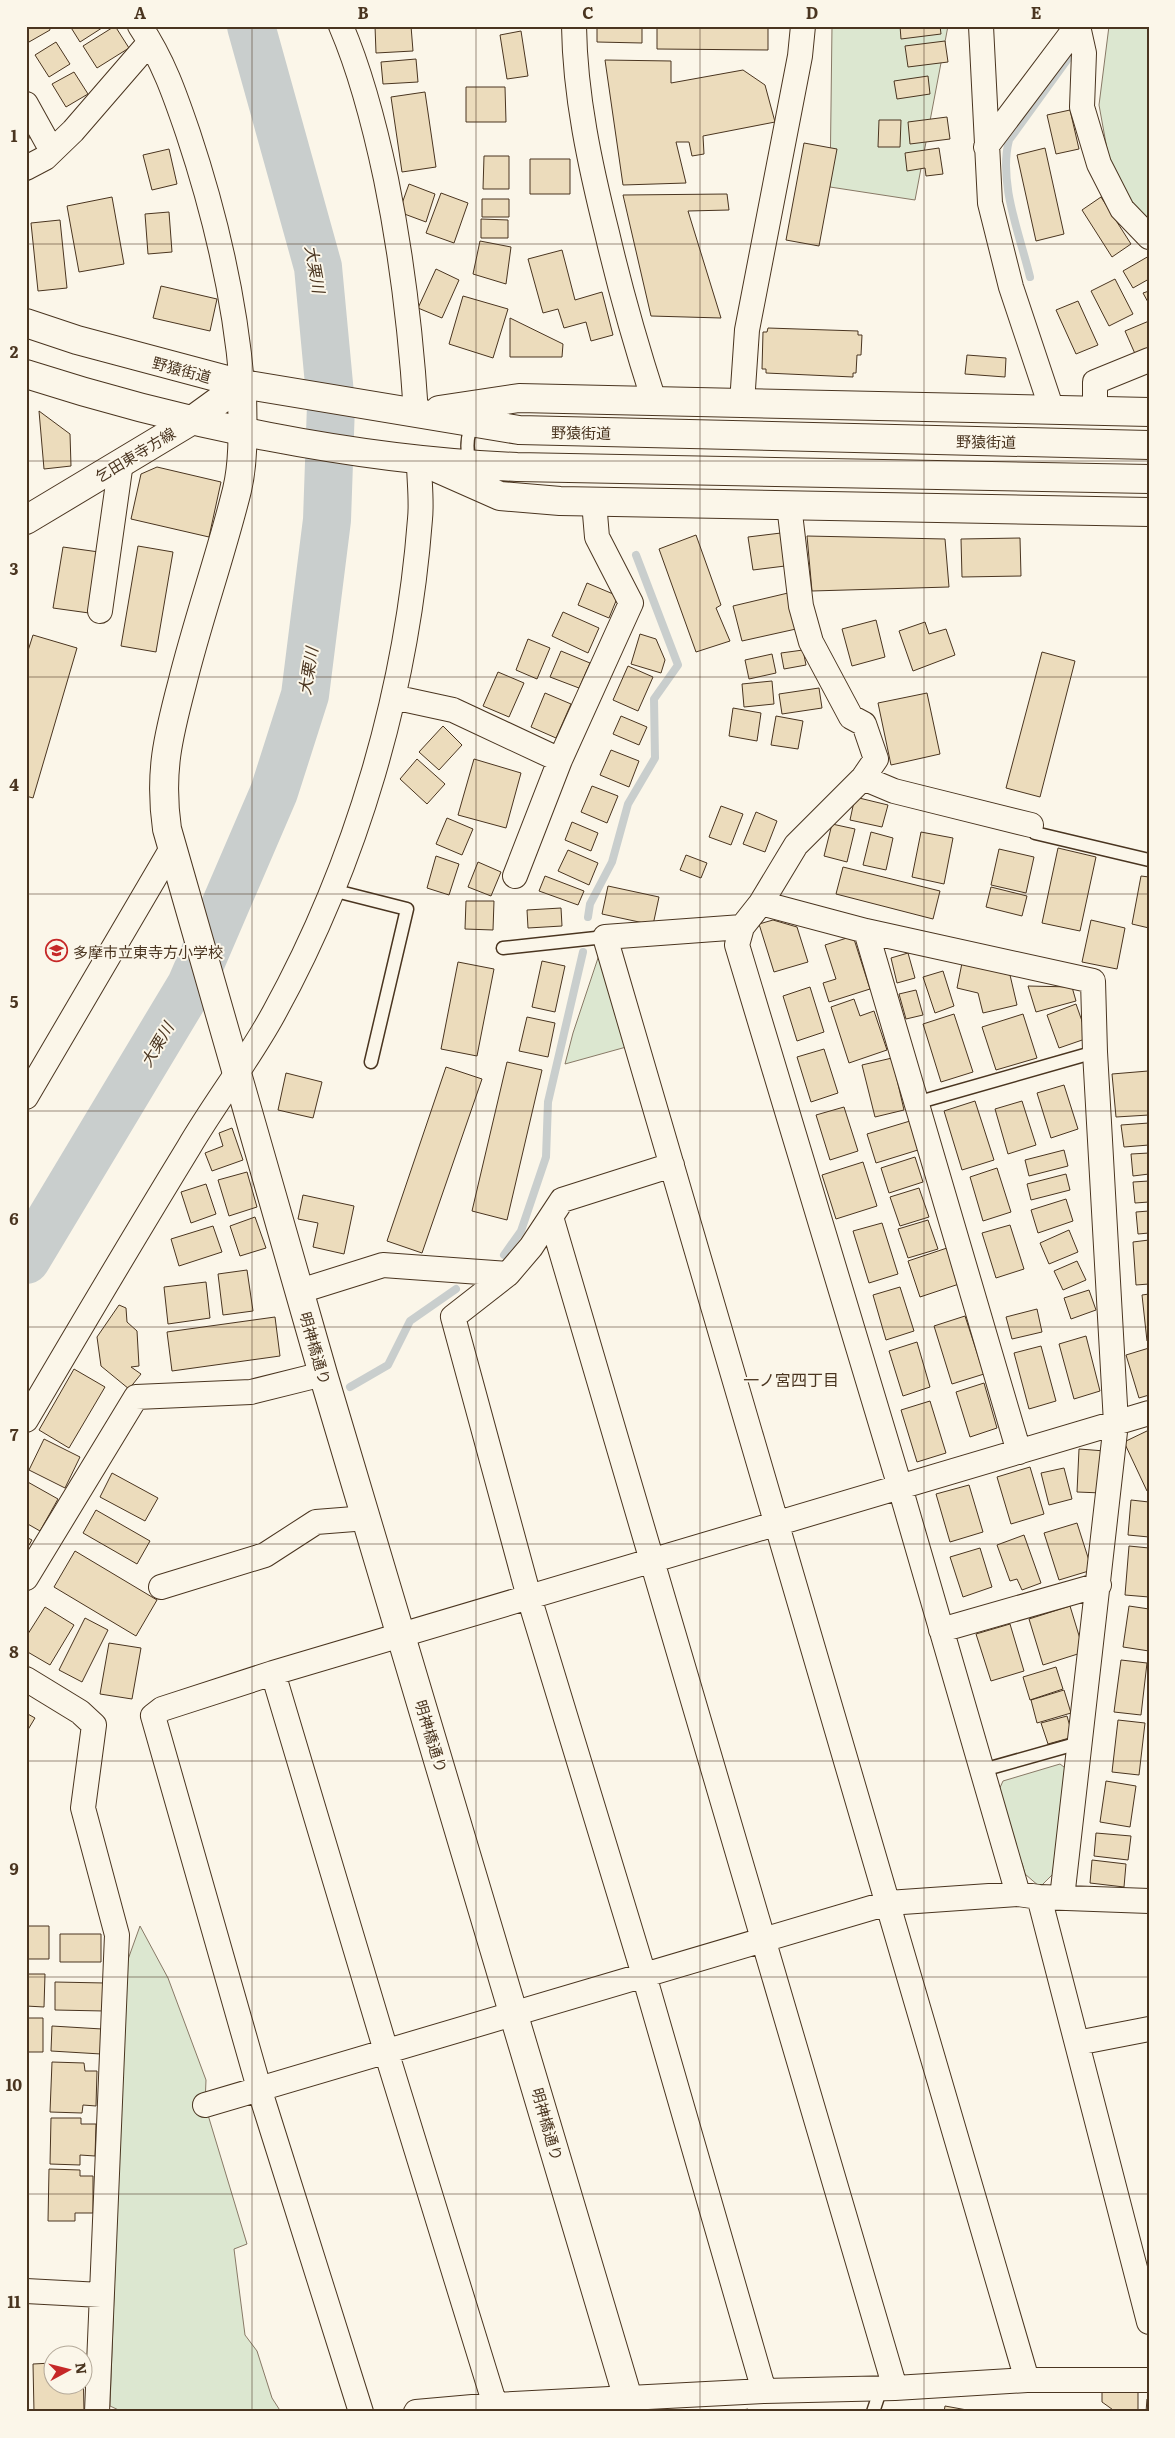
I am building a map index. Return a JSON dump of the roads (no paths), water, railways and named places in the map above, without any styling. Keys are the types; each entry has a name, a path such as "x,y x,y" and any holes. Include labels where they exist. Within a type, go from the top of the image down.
{"main road":[{"name":"野猿街道","path":"26,323 77,340 247,385 473,424 519,430 1149,445"},
{"path":"26,374 191,420 248,432 415,460 471,465 1149,479"},
{"name":"乞田東寺方線","path":"26,520 247,385"},
{"name":"明神橋通り","path":"247,385 248,432 236,491 191,648 166,746 162,798 173,852 323,1374 515,2013 630,2405"},
{"path":"412,413 519,398 1149,412"},
{"path":"415,460 500,496 594,502 1149,512"}],"street":[{"path":"340,26 351,49 376,130 398,235 407,295 412,413"},
{"path":"574,26 575,62 586,143 628,320 654,401"},
{"path":"742,403 747,330 800,56 803,26"},
{"path":"981,26 990,203 1011,287 1052,410"},
{"path":"986,147 1078,26"},
{"path":"1078,26 1084,53 1082,107 1099,164 1122,209 1149,237"},
{"path":"26,168 45,158 52,151 145,34 170,80 206,187 247,385"},
{"path":"26,104 52,151"},
{"path":"1095,411 1095,382 1149,360"},
{"path":"26,1420 235,1066 274,1014 316,930 368,790 393,697 407,618 420,517 415,460"},
{"path":"100,611 121,462"},
{"path":"515,876 560,760 631,603 597,537 594,502"},
{"path":"789,505 801,606 811,642 851,717 864,724 876,759 863,778 796,845 761,903 742,927 737,945 983,1770 1028,1896 1077,2043 1149,2322"},
{"path":"393,697 453,710 560,760"},
{"path":"863,778 894,791 1031,825"},
{"path":"26,1097 173,852"},
{"path":"761,903 866,931 1093,981 1095,1052 1116,1423 1062,1898"},
{"path":"742,927 605,937 1027,2380"},
{"path":"866,931 1019,1452"},
{"path":"672,1165 562,1200 531,1247 508,1274 453,1317 529,1597 644,1975 764,2391"},
{"path":"551,1218 763,1939 888,2388"},
{"path":"300,1291 383,1265 508,1274"},
{"path":"26,1578 136,1396 251,1392 323,1374"},
{"path":"361,2412 260,2088 153,1716 162,1709 273,1673 1149,1413"},
{"path":"161,1587 265,1555 316,1522 366,1518"},
{"path":"940,1630 1099,1585"},
{"path":"273,1673 386,2051 495,2405"},
{"path":"26,1679 80,1712 94,1725 83,1808 117,1935 96,2412"},
{"path":"205,2105 763,1939 888,1904 1028,1896 1149,1901"},
{"path":"1077,2043 1149,2030"},
{"path":"26,2291 101,2294"},
{"path":"416,2412 495,2405 630,2405 764,2391 888,2388 1027,2380 1149,2380"}],"lane":[{"path":"498,401 481,412 473,424 467,451 471,465 481,481 500,496"},
{"path":"1031,825 1036,833 1149,860"},
{"path":"332,890 407,909 371,1062"},
{"path":"503,948 605,937"},
{"path":"916,1103 1095,1052"},
{"path":"983,1770 1079,1743"},
{"path":"873,2412 888,2388"}],"waterway":[{"name":"大栗川","path":"26,1260 191,985 274,792 305,695 327,520 331,405 318,267 251,26"},
{"path":"1030,277 1008,191 1006,157 1009,140 1070,56"},
{"path":"588,917 590,904 612,862 628,804 655,758 654,699 678,665 636,555"},
{"path":"504,1255 521,1231 546,1157 548,1102 583,952"},
{"path":"350,1387 388,1365 410,1321 456,1289"}],"place":[{"name":"多摩市立東寺方小学校","path":"57,951"}],"district":[{"name":"一ノ宮四丁目","path":"791,1379"}]}
